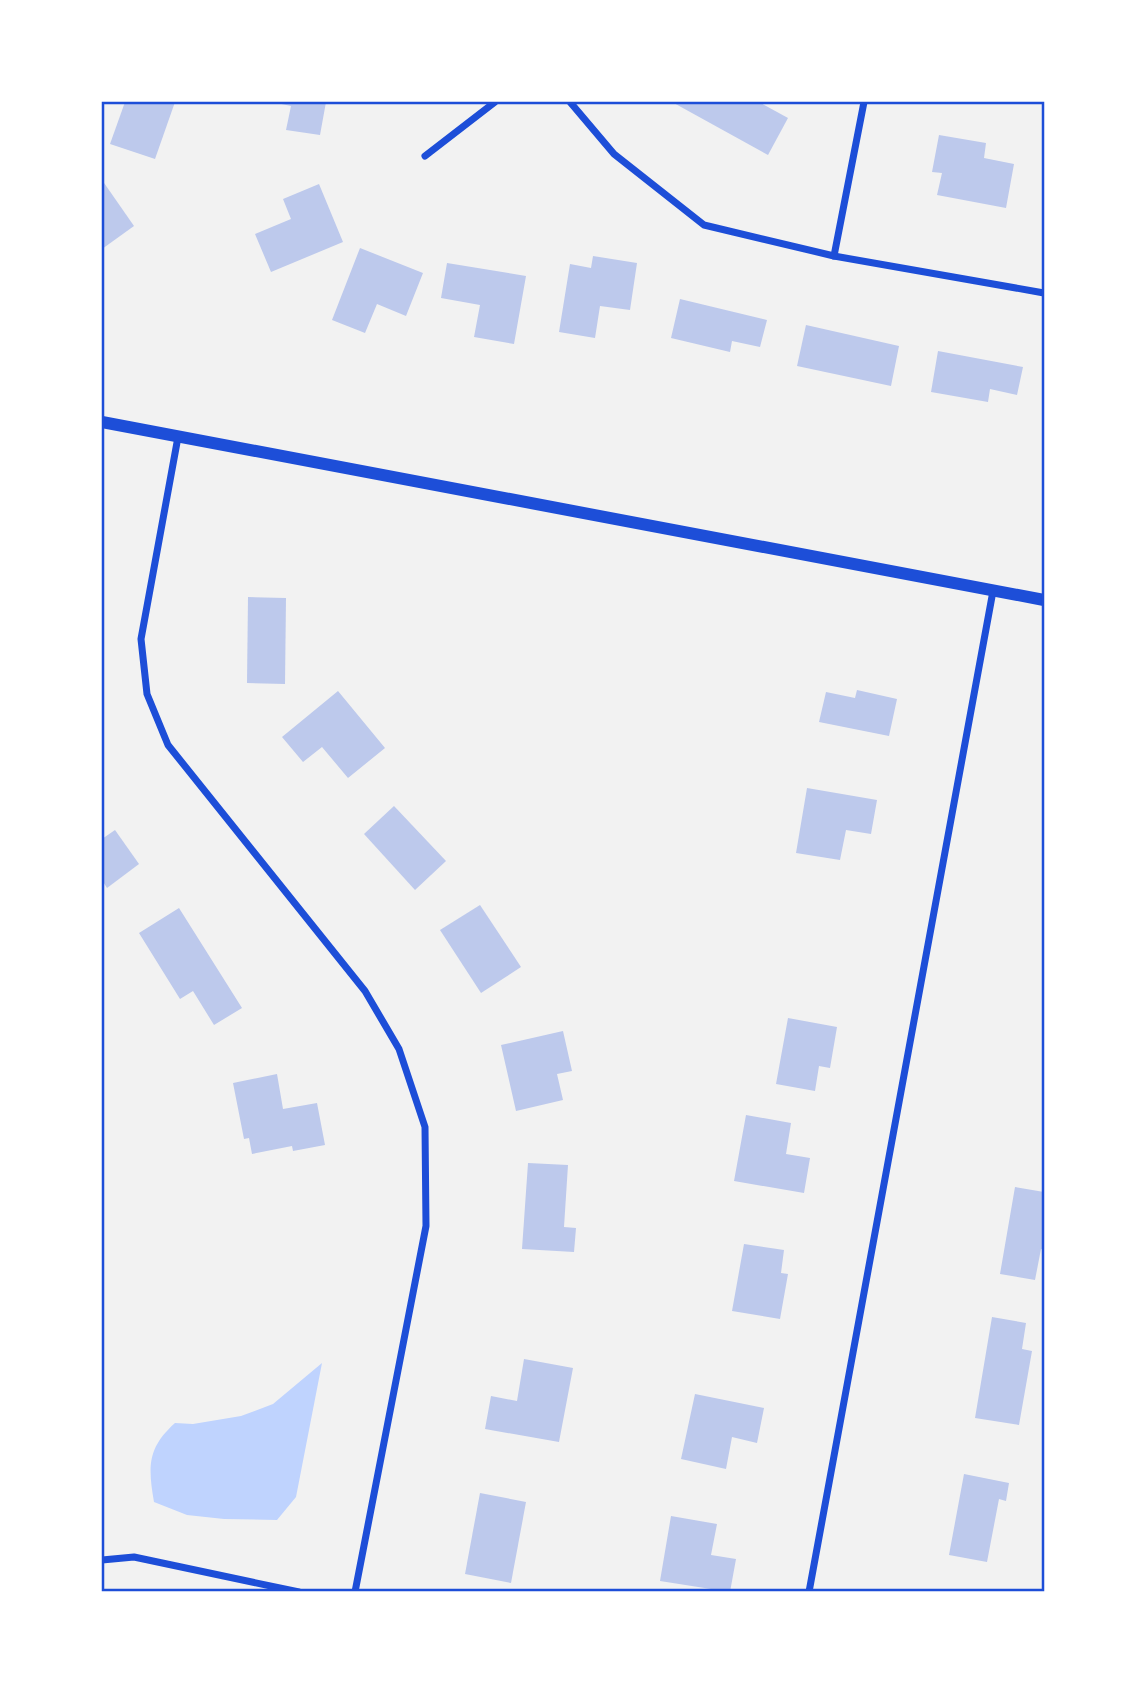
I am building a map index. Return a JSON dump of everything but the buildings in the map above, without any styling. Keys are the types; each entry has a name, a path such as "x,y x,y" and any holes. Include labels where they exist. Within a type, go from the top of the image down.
{"street":[{"path":"425,156 495,102"},
{"path":"570,102 614,154 704,225 834,256 1045,293"},
{"path":"834,256 864,102"},
{"path":"102,422 1045,600"},
{"path":"178,437 141,639 147,694 168,746 365,991 399,1049 425,1127 426,1226 355,1591"},
{"path":"809,1591 993,591"},
{"path":"102,1560 134,1557 299,1591"}],"water":[{"path":"322,1363 296,1497 277,1520 187,1515 154,1502 151,1468 154,1450 175,1423 193,1424 241,1416 273,1404"}]}
